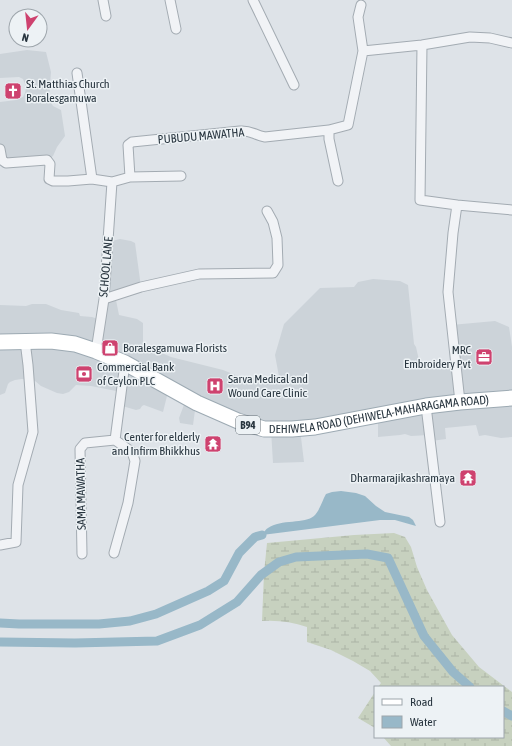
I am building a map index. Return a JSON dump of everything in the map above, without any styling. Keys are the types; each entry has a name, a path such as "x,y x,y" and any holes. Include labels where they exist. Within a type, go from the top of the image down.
{"main road":[{"name":"DEHIWELA ROAD (DEHIWELA-MAHARAGAMA ROAD)","path":"0,342 51,341 76,344 125,363 196,403 238,421 264,429 278,430 315,427 426,406 512,398"}],"street":[{"path":"103,0 106,16"},
{"path":"170,0 176,29"},
{"path":"253,0 294,85"},
{"path":"338,181 329,139 329,130 348,125 363,51 358,17 361,5"},
{"path":"363,51 422,45 470,37 490,38 512,43"},
{"path":"422,45 420,200 512,210"},
{"path":"77,73 92,179"},
{"name":"PUBUDU MAWATHA","path":"130,178 128,144 132,142 246,130 253,132 258,136 265,137 329,130"},
{"path":"0,149 2,160 6,163 47,160 50,164 49,179 53,181 92,179 112,182 130,178 181,176"},
{"name":"SCHOOL LANE","path":"96,351 104,299 112,182"},
{"path":"457,205 448,292 460,402"},
{"path":"104,299 141,287 199,274 274,273 278,264 277,238 274,222 267,211"},
{"path":"0,545 16,542 18,485 33,432 25,341"},
{"path":"114,553 128,502 135,461 132,452 116,440 125,363"},
{"path":"426,406 440,522"},
{"name":"SAMA MAWATHA","path":"82,554 80,449 85,443 116,440"}],"shaded area":[{"path":"27,50 46,52 51,72 49,99 53,106 61,110 65,136 57,147 53,156 47,160 6,163 0,149 0,102 16,100 23,97 26,88 23,79 19,77 0,78 0,54"},
{"path":"120,239 135,243 141,287 115,295 119,315 137,319 143,323 143,342 146,346 171,357 223,370 238,376 280,382 275,355 284,324 320,288 354,287 358,282 373,279 400,281 408,285 414,344 421,369 456,367 451,325 495,321 509,327 512,347 512,437 501,438 485,435 479,436 476,425 445,428 446,439 431,441 429,435 411,436 405,434 378,437 378,415 300,429 304,462 273,463 271,430 196,403 193,425 180,423 179,418 187,397 169,388 163,412 144,405 140,409 136,410 119,405 121,392 91,386 76,385 69,392 63,394 41,386 35,381 22,379 10,382 5,393 0,395 0,305 26,306 32,304 46,304 61,310 79,313 80,316 92,317 101,320 108,242"}],"green space":[{"path":"394,533 405,537 411,547 417,567 427,590 452,635 479,667 512,692 512,746 391,746 384,738 504,738 504,686 379,686 381,683 370,671 331,650 307,642 307,627 285,622 262,621 267,543"},
{"path":"374,694 374,727 358,718"}],"water":[{"path":"341,491 365,496 385,512 409,517 413,520 416,526 395,520 380,520 262,535 266,529 273,525 305,520 314,516 326,494"}],"waterway":[{"path":"0,623 99,624 130,621 156,614 208,591 224,581 239,553 255,537 262,535"},
{"path":"0,642 75,643 157,641 200,625 237,602 261,575 279,562 296,557 367,554 388,558 424,636 453,672 469,686"},
{"path":"504,712 512,716"}],"place":[{"name":"St. Matthias Church Boralesgamuwa","path":"13,91"},
{"name":"Boralesgamuwa Florists","path":"110,348"},
{"name":"MRC Embroidery Pvt","path":"484,357"},
{"name":"Commercial Bank of Ceylon PLC","path":"84,374"},
{"name":"Sarva Medical and Wound Care Clinic","path":"215,386"},
{"name":"Center for elderly and Infirm Bhikkhus","path":"213,444"},
{"name":"Dharmarajikashramaya","path":"468,478"}]}
